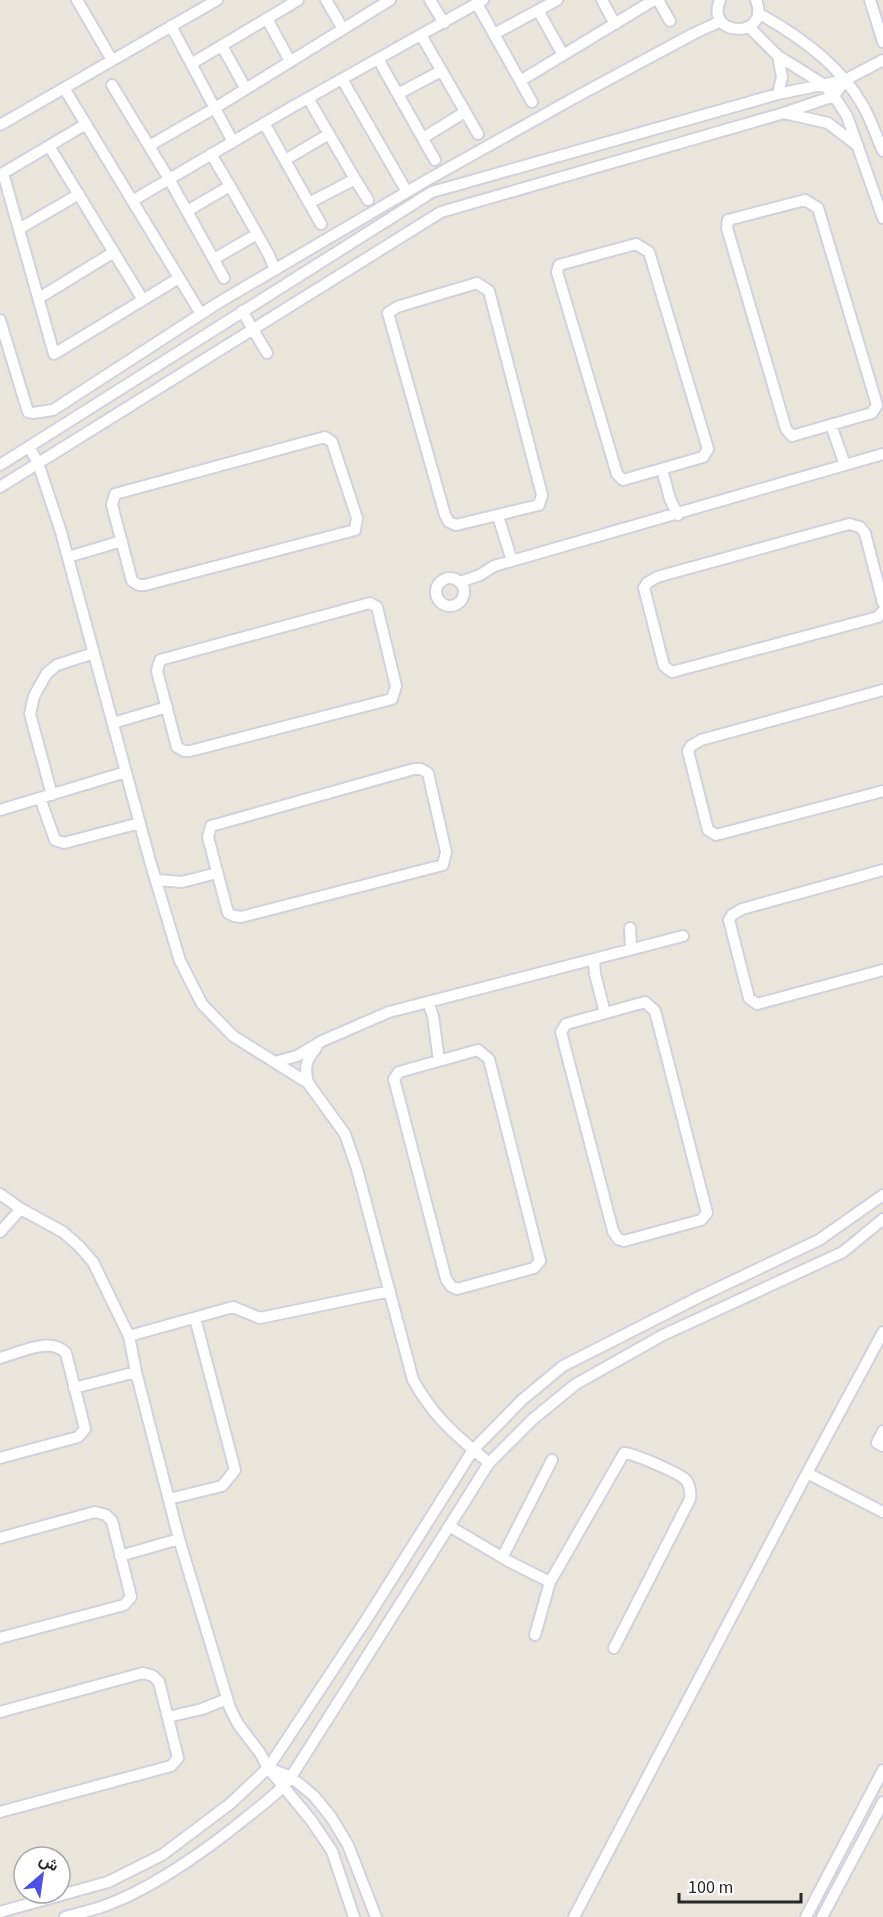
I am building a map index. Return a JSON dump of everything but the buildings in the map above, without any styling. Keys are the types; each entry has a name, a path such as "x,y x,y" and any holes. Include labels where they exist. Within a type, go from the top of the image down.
{"street":[{"path":"77,0 112,60"},
{"path":"0,125 217,0"},
{"path":"191,64 298,0"},
{"path":"326,0 344,29"},
{"path":"149,146 215,108 389,0"},
{"path":"430,0 444,23"},
{"path":"494,34 557,0"},
{"path":"602,0 615,24"},
{"path":"520,81 656,0 670,21"},
{"path":"720,0 718,10 721,21 736,30 749,27 756,20 758,13 756,0"},
{"path":"870,0 883,42"},
{"path":"132,201 264,123 480,2 494,34 532,102"},
{"path":"538,10 564,55"},
{"path":"758,13 805,43 845,80 862,104 883,151"},
{"path":"267,19 291,61"},
{"path":"0,320 23,402 28,412 53,410 201,315 407,192 584,93 721,21"},
{"path":"171,26 233,142"},
{"path":"749,27 778,56 823,84 834,96 847,116 883,218"},
{"path":"421,35 478,134"},
{"path":"222,46 246,89"},
{"path":"778,56 782,77 778,94"},
{"path":"378,59 435,160"},
{"path":"0,465 432,192 778,94 845,80 883,60"},
{"path":"398,94 441,71"},
{"path":"342,79 407,192"},
{"path":"0,487 441,212 784,113 834,96 845,80"},
{"path":"112,85 169,179 224,278"},
{"path":"64,88 201,315"},
{"path":"308,98 368,200"},
{"path":"423,138 465,112"},
{"path":"784,113 828,123 859,147"},
{"path":"264,123 321,224"},
{"path":"86,124 2,174 54,354 179,278"},
{"path":"285,160 329,134"},
{"path":"49,146 143,300"},
{"path":"208,156 218,166 230,186 275,270"},
{"path":"309,203 355,179"},
{"path":"187,211 230,186"},
{"path":"19,230 79,194"},
{"path":"805,200 818,208 877,405 872,413 831,425 792,436 786,429 727,228 728,220 805,200"},
{"path":"214,259 257,234"},
{"path":"636,244 649,252 708,449 703,457 662,469 623,480 617,474 557,272 559,265 636,244"},
{"path":"39,298 114,252"},
{"path":"477,283 489,291 542,495 539,505 498,516 456,525 449,522 445,515 388,313 397,307 477,283"},
{"path":"242,311 267,353"},
{"path":"831,425 845,465"},
{"path":"325,437 332,442 357,518 355,530 347,533 145,585 132,581 122,541 112,505 115,494 325,437"},
{"path":"29,447 38,463 68,557 180,961 202,1004 233,1035 308,1083"},
{"path":"460,582 480,575 494,566 678,515 883,454"},
{"path":"662,469 670,499 678,515"},
{"path":"498,516 505,545 512,561"},
{"path":"883,603 879,566 865,533 860,527 849,524 657,577 647,583 644,588 664,666 672,672 878,617 883,611"},
{"path":"68,557 122,541"},
{"path":"370,603 377,607 396,686 392,699 190,751 177,747 167,707 157,671 160,660 363,604 370,603"},
{"path":"94,653 57,665 47,673 34,696 30,714 55,840 64,843 140,823"},
{"path":"883,690 701,740 691,746 688,751 708,830 716,835 883,791"},
{"path":"113,723 167,707"},
{"path":"414,769 421,769 428,773 447,852 443,865 241,916 228,913 217,873 208,837 211,825 414,769"},
{"path":"0,810 126,772"},
{"path":"883,870 742,909 732,915 729,920 749,998 757,1004 883,970"},
{"path":"157,880 182,882 217,873"},
{"path":"630,928 631,949"},
{"path":"275,1062 297,1056 322,1041 389,1012 683,936"},
{"path":"594,959 595,974 605,1013"},
{"path":"428,1002 433,1016 439,1061"},
{"path":"645,1002 656,1011 707,1213 701,1221 624,1241 618,1239 613,1231 561,1039 561,1032 566,1024 605,1013 645,1002"},
{"path":"322,1041 306,1060 304,1069 308,1083 345,1134 357,1169 413,1380 430,1408 445,1425 489,1463"},
{"path":"478,1050 489,1059 540,1261 534,1268 458,1289 451,1286 446,1279 394,1086 394,1080 399,1072 439,1061 478,1050"},
{"path":"0,1194 21,1209 63,1232 93,1262 129,1336 136,1372 179,1539 227,1699 238,1724 260,1753 268,1768 311,1820 332,1851 354,1917"},
{"path":"0,1912 108,1882 162,1855 231,1803 268,1768 368,1617 473,1450 522,1400 563,1366 699,1297 819,1240 883,1195"},
{"path":"0,1232 21,1209"},
{"path":"65,1917 103,1907 146,1886 192,1858 235,1827 283,1787 489,1463 532,1419 576,1384 663,1335 843,1252 883,1219"},
{"path":"129,1336 233,1307 260,1318 390,1291"},
{"path":"169,1499 222,1486 235,1470 195,1318"},
{"path":"574,1917 883,1332"},
{"path":"0,1358 49,1344 60,1347 66,1353 85,1429 78,1437 0,1458"},
{"path":"74,1388 136,1372"},
{"path":"883,1431 877,1443 883,1446"},
{"path":"535,1635 550,1582 624,1453 634,1454 685,1480 691,1492 690,1499 614,1648"},
{"path":"503,1556 552,1460"},
{"path":"807,1473 883,1512"},
{"path":"0,1539 95,1512 106,1515 112,1521 131,1597 124,1605 0,1638"},
{"path":"449,1526 510,1562 550,1582"},
{"path":"120,1556 179,1539"},
{"path":"0,1713 142,1674 153,1676 159,1682 178,1758 171,1766 0,1812"},
{"path":"168,1717 202,1709 227,1699"},
{"path":"268,1768 291,1777 314,1796 332,1817 348,1845 376,1917"},
{"path":"806,1917 883,1770"},
{"path":"822,1917 883,1802"}]}
